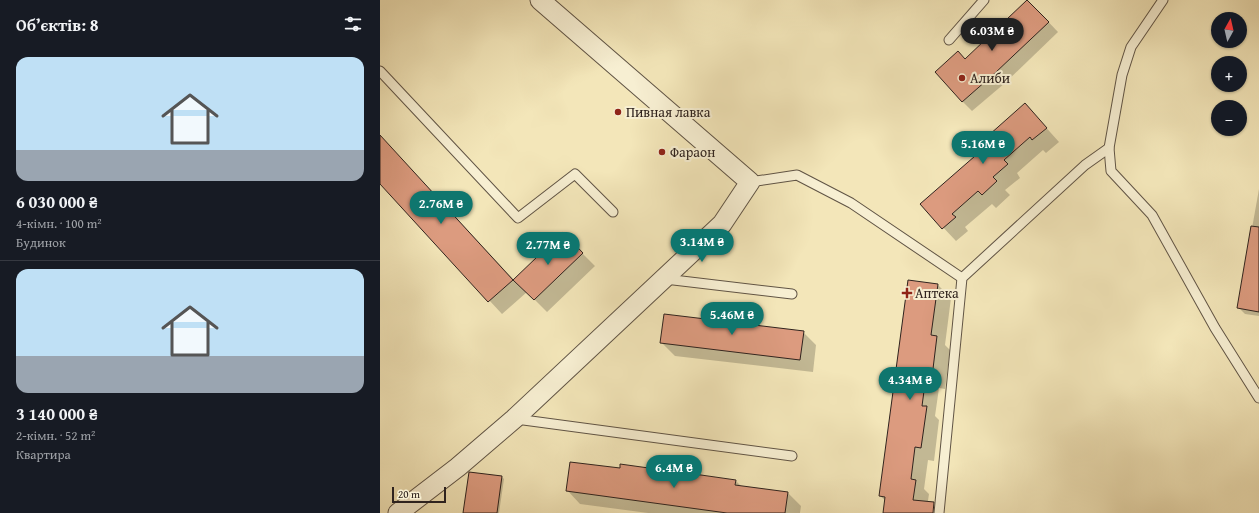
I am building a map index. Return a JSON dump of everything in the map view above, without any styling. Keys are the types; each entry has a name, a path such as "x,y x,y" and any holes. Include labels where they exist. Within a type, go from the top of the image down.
{"street":[{"path":"398,513 458,467 514,419 722,224 750,182 540,0"}],"lane":[{"path":"949,40 984,0"},
{"path":"1163,0 1131,47 1122,75 1109,148 1111,171 1152,215 1215,328 1259,398"},
{"path":"380,71 518,218 575,174 613,212"},
{"path":"939,513 962,278 1085,165 1109,148"},
{"path":"750,182 797,175 851,203 962,278"},
{"path":"664,278 792,294"},
{"path":"514,419 792,456"}],"building":[{"path":"1027,0 1049,22 962,102 935,72 958,51 965,59"},
{"path":"1025,103 1047,128 1032,140 1030,137 1004,160 1008,164 993,177 997,181 982,195 978,191 952,214 956,217 942,229 920,204 975,156 971,151"},
{"path":"380,135 513,280 488,302 380,184"},
{"path":"1251,226 1259,227 1259,312 1237,308"},
{"path":"563,232 583,253 534,300 513,280"},
{"path":"908,280 938,284 931,335 937,336 932,377 926,376 922,406 927,406 921,448 915,447 911,479 916,480 913,500 934,502 933,513 883,513 885,497 879,496"},
{"path":"664,314 714,320 715,315 755,320 754,325 804,331 800,360 660,343"},
{"path":"570,462 620,468 620,464 663,470 663,474 693,478 694,474 736,480 735,485 788,492 785,513 727,513 566,491"},
{"path":"469,472 502,476 497,513 463,513"}],"place":[{"name":"Алиби","path":"962,78"},
{"name":"Пивная лавка","path":"618,112"},
{"name":"Фараон","path":"662,152"},
{"name":"Аптека","path":"907,293"}]}
